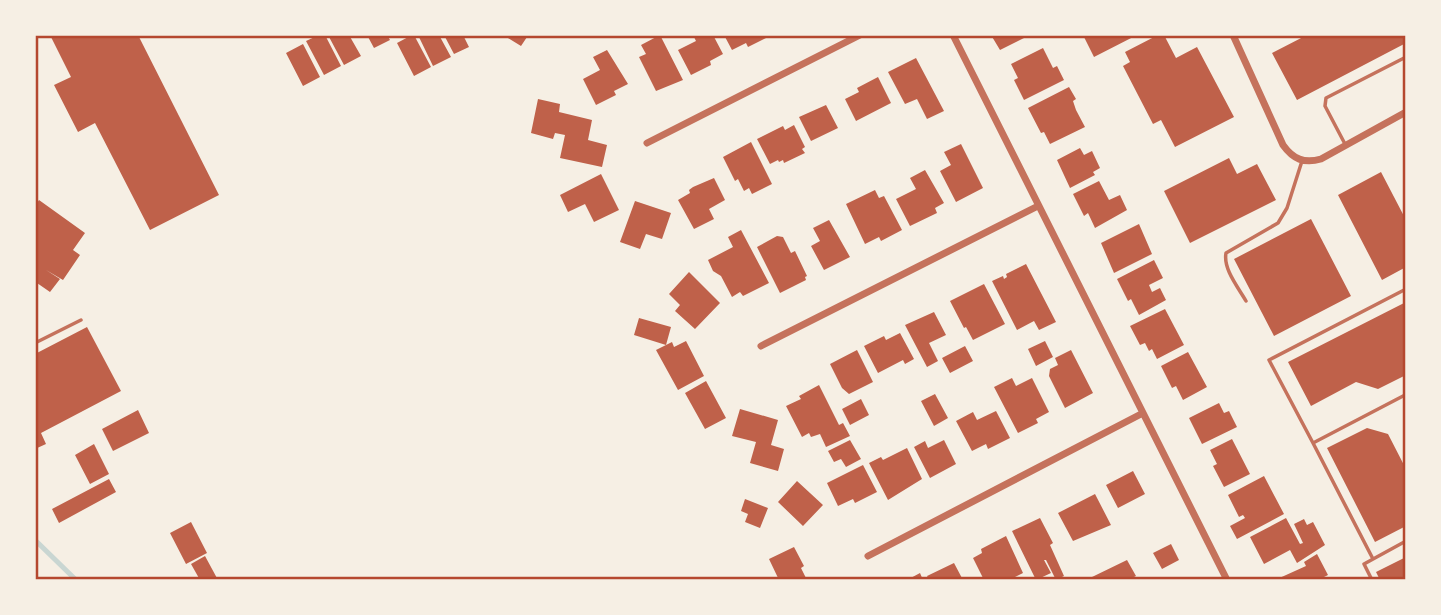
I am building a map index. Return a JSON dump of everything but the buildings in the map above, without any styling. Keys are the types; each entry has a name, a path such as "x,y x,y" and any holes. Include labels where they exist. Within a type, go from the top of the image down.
{"street":[{"path":"647,144 860,35"},
{"path":"953,35 1227,580"},
{"path":"1233,35 1283,145 1290,155 1302,161 1321,159 1406,112"},
{"path":"761,346 1038,205"},
{"path":"868,555 1143,413"}],"lane":[{"path":"1345,145 1325,106 1326,98 1406,57"},
{"path":"1246,301 1228,270 1226,253 1278,223 1287,208 1302,161"},
{"path":"1373,559 1269,360 1406,289"},
{"path":"35,343 80,320"},
{"path":"1313,443 1405,396"},
{"path":"1372,580 1364,564 1406,541"}],"waterway":[{"path":"35,540 76,580"}]}
